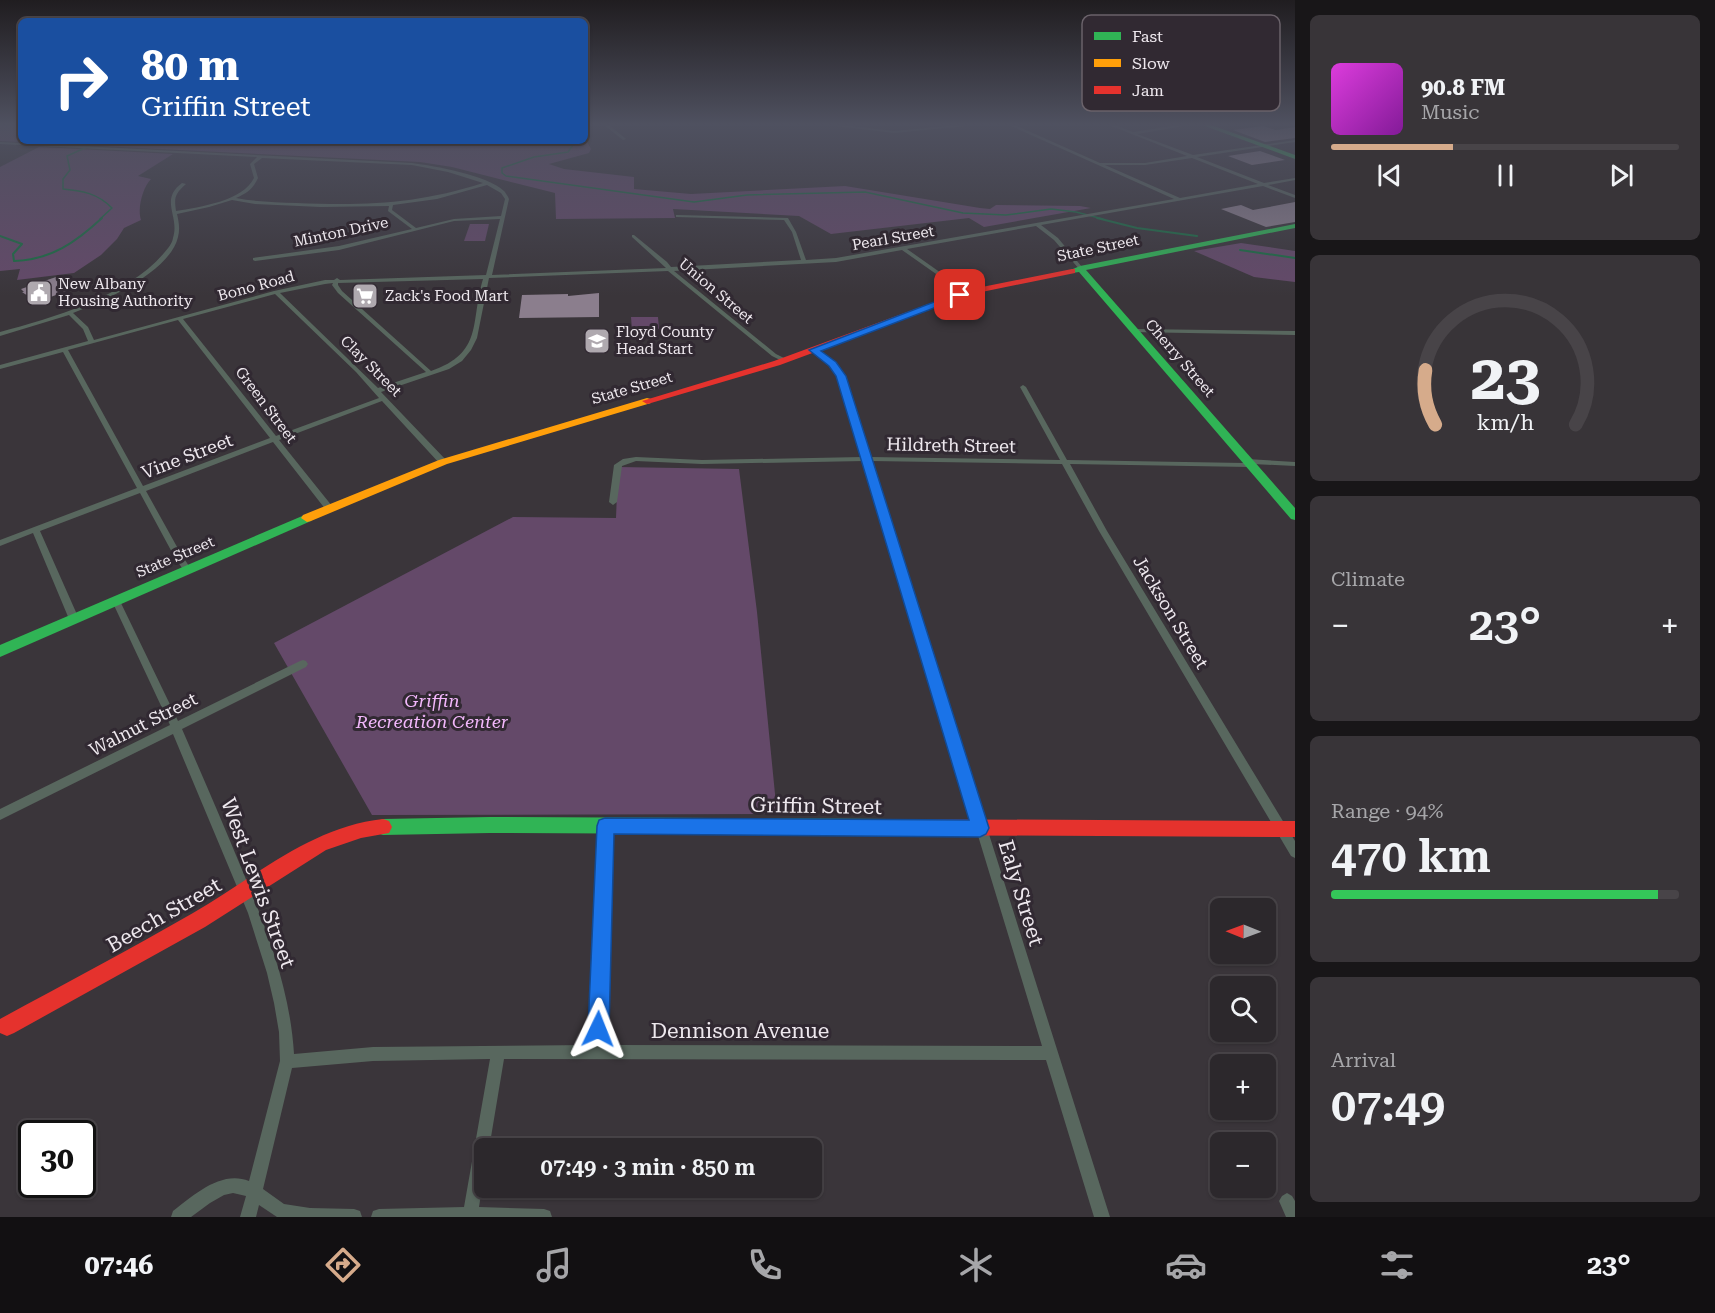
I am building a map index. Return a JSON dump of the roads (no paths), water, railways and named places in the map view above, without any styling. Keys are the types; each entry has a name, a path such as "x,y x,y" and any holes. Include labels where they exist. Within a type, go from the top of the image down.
{"main road":[{"name":"State Street","path":"0,651 329,508 443,462 784,360 966,293 1295,226"},
{"name":"Cherry Street","path":"1080,268 1295,516"},
{"name":"Griffin Street","path":"339,835 377,827 1172,826 1295,829"},
{"name":"Beech Street","path":"7,1026 246,892 295,859 339,835"}],"street":[{"path":"176,213 231,198 253,182"},
{"path":"377,391 452,366 469,352 485,280 490,277 507,195 501,190 480,182"},
{"path":"1138,182 1178,200"},
{"path":"1256,182 1295,197"},
{"name":"Pearl Street","path":"490,277 836,260 1277,182"},
{"path":"0,334 69,312 118,290 155,265 171,249 177,236 176,213 172,203 173,192 184,184"},
{"path":"231,198 313,205 391,206 435,199 486,184"},
{"path":"391,206 390,210 414,228"},
{"path":"678,216 786,219 794,232 804,262"},
{"name":"Minton Drive","path":"255,259 339,248 454,220 503,218"},
{"name":"Cherry Street","path":"1038,225 1056,239 1080,268"},
{"name":"Union Street","path":"634,236 668,268 774,355 784,360"},
{"path":"904,249 966,293"},
{"name":"Bono Road","path":"0,367 276,292 337,280 490,277"},
{"path":"337,280 336,285 340,292 430,373"},
{"name":"Clay Street","path":"276,292 384,398 443,462"},
{"path":"69,312 86,328 92,343"},
{"name":"Green Street","path":"180,319 329,508"},
{"path":"1134,331 1295,333"},
{"path":"65,350 187,569"},
{"name":"Ealy Street","path":"814,350 832,364 841,376 1102,1217"},
{"name":"Jackson Street","path":"1023,387 1063,461 1295,852"},
{"name":"Vine Street","path":"0,543 384,398"},
{"name":"Hildreth Street","path":"613,502 616,468 630,460 702,462 866,459 1295,464"},
{"path":"36,530 74,619"},
{"name":"West Lewis Street","path":"116,601 176,725 246,892 279,996 287,1044 287,1061 248,1217"},
{"name":"Walnut Street","path":"0,815 176,725 303,664"},
{"path":"598,1052 605,826"},
{"path":"470,1215 498,1052"},
{"name":"Dennison Avenue","path":"287,1061 373,1054 498,1052 1050,1053"},
{"path":"179,1217 203,1199 227,1186 243,1185 265,1202 282,1211 304,1216 354,1217"},
{"path":"1287,1201 1294,1217"},
{"path":"379,1217 470,1215 544,1217"}],"waterway":[{"path":"63,182 63,189 89,194 101,199 112,208 100,219"},
{"path":"548,182 694,202 747,195 865,192 963,213 1006,215 1051,209 1103,219"},
{"path":"0,236 22,244 13,254 14,261 27,260 62,248 102,218"},
{"path":"1097,218 1137,228 1197,236"},
{"path":"1240,250 1295,258"}],"place":[{"name":"New Albany Housing Authority","path":"39,293"},
{"name":"Zack's Food Mart","path":"365,296"},
{"name":"Floyd County Head Start","path":"597,341"}],"park label":[{"name":"Griffin Recreation Center","path":"432,710"}]}
